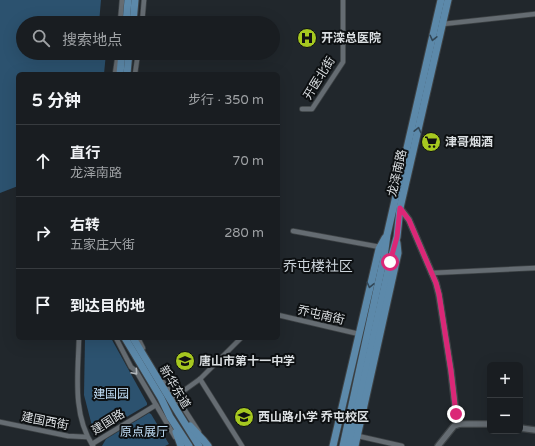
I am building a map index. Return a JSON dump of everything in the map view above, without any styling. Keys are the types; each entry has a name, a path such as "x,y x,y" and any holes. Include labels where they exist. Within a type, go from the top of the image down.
{"main road":[{"path":"127,16 128,0"},
{"path":"134,16 135,0"},
{"name":"龙泽南路","path":"343,446 384,257 387,235 441,0"},
{"name":"龙泽南路","path":"349,446 390,262 397,237 400,208 448,0"},
{"path":"120,72 121,60"},
{"path":"127,72 128,60"},
{"path":"333,446 358,334 380,248 387,235"},
{"path":"355,446 398,253 397,237"},
{"name":"新华东道","path":"126,340 161,398 170,417 189,446"},
{"name":"新华东道","path":"134,340 172,398 179,414 204,444"},
{"path":"170,417 181,446"}],"street":[{"path":"121,16 122,0"},
{"path":"143,16 144,0"},
{"name":"开医北街","path":"302,109 312,109 343,62 343,0"},
{"path":"443,24 535,14"},
{"path":"116,72 117,60"},
{"path":"135,72 137,60"},
{"path":"400,208 409,220 439,294 456,414 460,424"},
{"path":"293,231 380,248"},
{"path":"431,273 535,268"},
{"name":"乔屯南街","path":"280,315 358,334"},
{"path":"79,340 79,414 87,437 92,445"},
{"path":"117,340 131,367 136,371 181,446"},
{"path":"139,340 172,398 181,404 204,444"},
{"path":"172,398 200,379 239,340"},
{"path":"200,379 242,446"},
{"name":"建国路","path":"92,445 156,405"},
{"name":"建国西街","path":"0,422 68,436 87,437"},
{"path":"438,446 454,426 460,424 487,424"},
{"path":"523,428 535,430"},
{"path":"358,436 402,446"}],"green space":[{"path":"0,0 101,0 100,16 16,16 16,60 105,60 104,72 16,72 16,187 0,193"},
{"name":"建国园","path":"85,340 112,340 147,405 101,432 97,432 93,430 84,395"},
{"name":"原点展厅","path":"149,413 169,444 165,446 102,446 106,439"}],"place":[{"name":"开滦总医院","path":"307,38"},
{"name":"津哥烟酒","path":"431,142"},
{"name":"唐山市第十一中学","path":"185,361"},
{"name":"西山路小学 乔屯校区","path":"244,417"}],"district":[{"name":"乔屯楼社区","path":"318,266"}],"route":[{"path":"390,262 397,237 400,208 409,220 436,283 439,294 456,414"}]}
